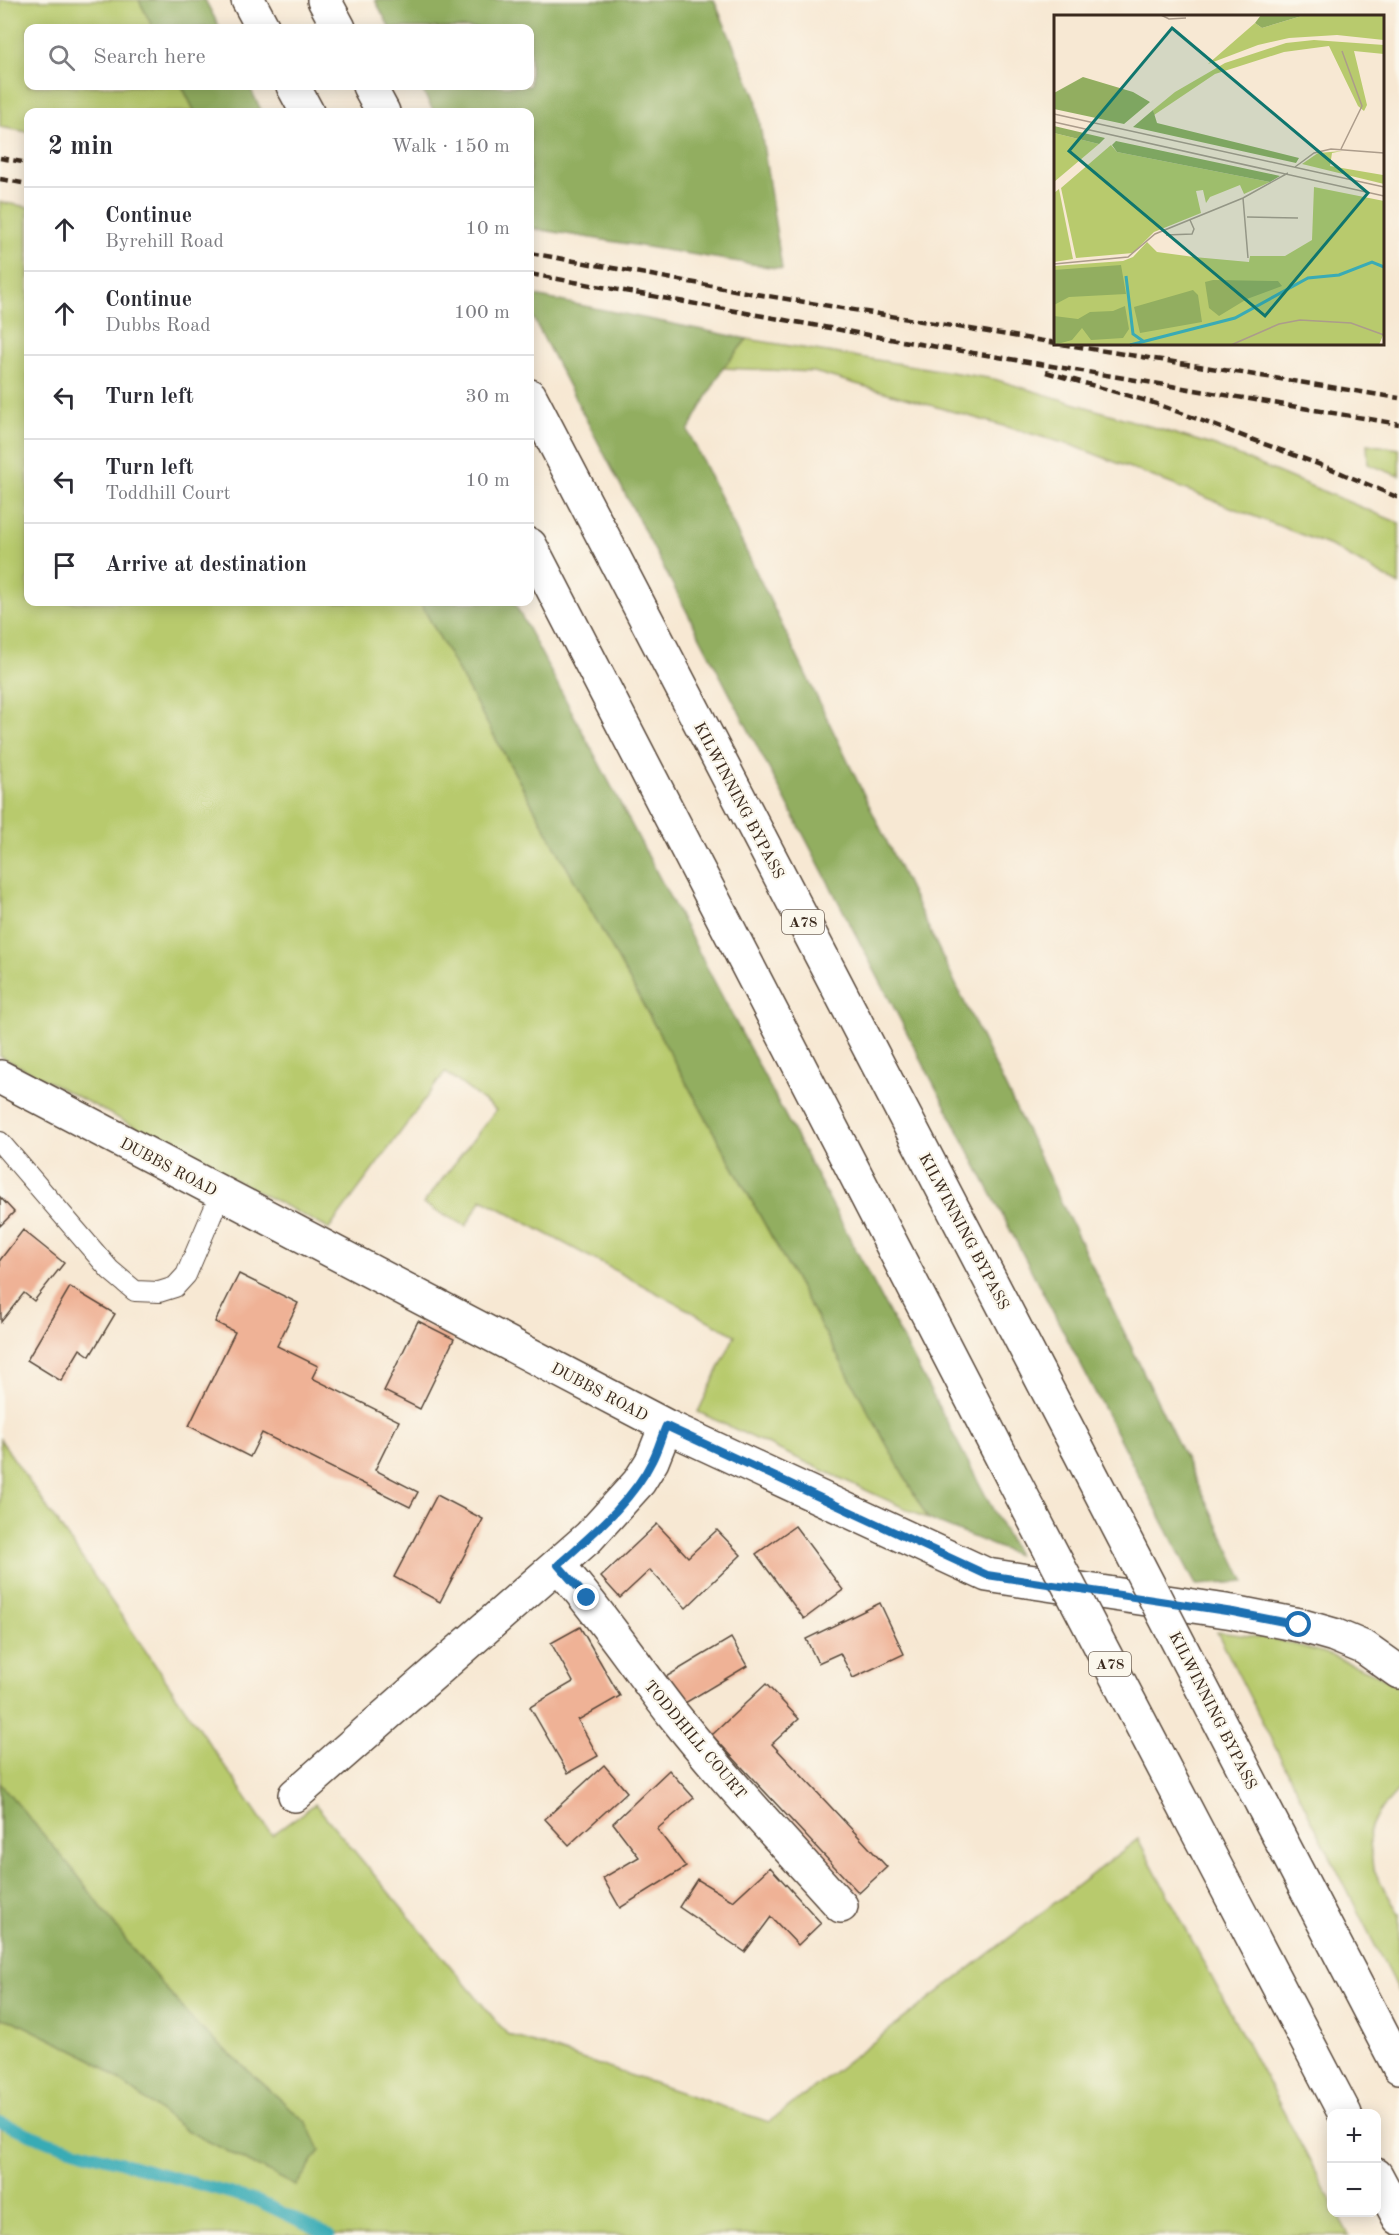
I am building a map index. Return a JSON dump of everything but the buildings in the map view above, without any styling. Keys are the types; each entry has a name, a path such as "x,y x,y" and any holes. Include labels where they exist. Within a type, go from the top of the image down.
{"main road":[{"path":"248,0 261,24"},
{"path":"324,0 337,24"},
{"path":"295,90 305,108"},
{"path":"371,90 381,108"},
{"name":"KILWINNING BYPASS","path":"534,404 1399,2067"},
{"name":"A78","path":"534,553 1013,1479 1342,2109"},
{"name":"DUBBS ROAD","path":"0,1077 666,1426 987,1575 1233,1612 1299,1625 1334,1635 1365,1648 1399,1672"},
{"path":"295,1795 596,1530 639,1482 652,1461 666,1426"},
{"name":"TODDHILL COURT","path":"558,1565 587,1598 634,1664 707,1756 841,1906"},
{"path":"1381,2183 1399,2218"}],"lane":[{"path":"0,1142 110,1270 135,1290 159,1292 175,1287 186,1275 221,1193"}],"green space":[{"path":"0,0 139,0 151,24 24,24 24,90 184,90 193,108 24,108 24,131 0,127"},
{"path":"139,0 205,0 218,24 151,24"},
{"path":"375,0 714,0 756,98 782,269 534,229 534,108 432,108 422,90 534,90 534,24 388,24"},
{"path":"184,90 251,90 260,108 193,108"},
{"path":"0,202 24,206 24,606 422,606 928,1519 698,1412 735,1335 482,1199 466,1226 423,1204 496,1110 445,1072 329,1229 0,1056"},
{"path":"534,296 747,339 723,368 688,431 1245,1582 1196,1585 534,320"},
{"path":"747,339 994,379 1215,446 1399,523 1399,585 1333,547 1074,446 814,372 723,368"},
{"path":"1367,444 1399,449 1399,476 1368,464"},
{"path":"422,606 516,606 1017,1555 928,1519"},
{"path":"0,1439 272,1835 315,1804 507,2034 769,2122 1138,1839 1327,2193 1327,2217 1339,2217 1349,2235 0,2235"},
{"path":"1217,1632 1274,1639 1325,1653 1387,1679 1399,1689 1399,1790 1378,1813 1369,1832 1373,1869 1399,1914 1399,1993"},
{"path":"0,1783 75,1872 135,1952 196,2024 307,2123 320,2150 296,2186 184,2129 93,2060 16,2022 0,2018"}],"waterway":[{"path":"0,2122 49,2142 258,2201 329,2235"}],"railway":[{"path":"0,158 24,162"},
{"path":"0,179 24,183"},
{"path":"534,254 756,294 1054,343"},
{"path":"534,275 896,340 1399,424"},
{"path":"1067,345 1399,398"},
{"path":"1046,372 1157,404 1334,470 1399,498"}],"route":[{"path":"587,1598 558,1565 589,1537 639,1482 652,1461 666,1426 987,1575 1233,1612 1299,1625"}]}
